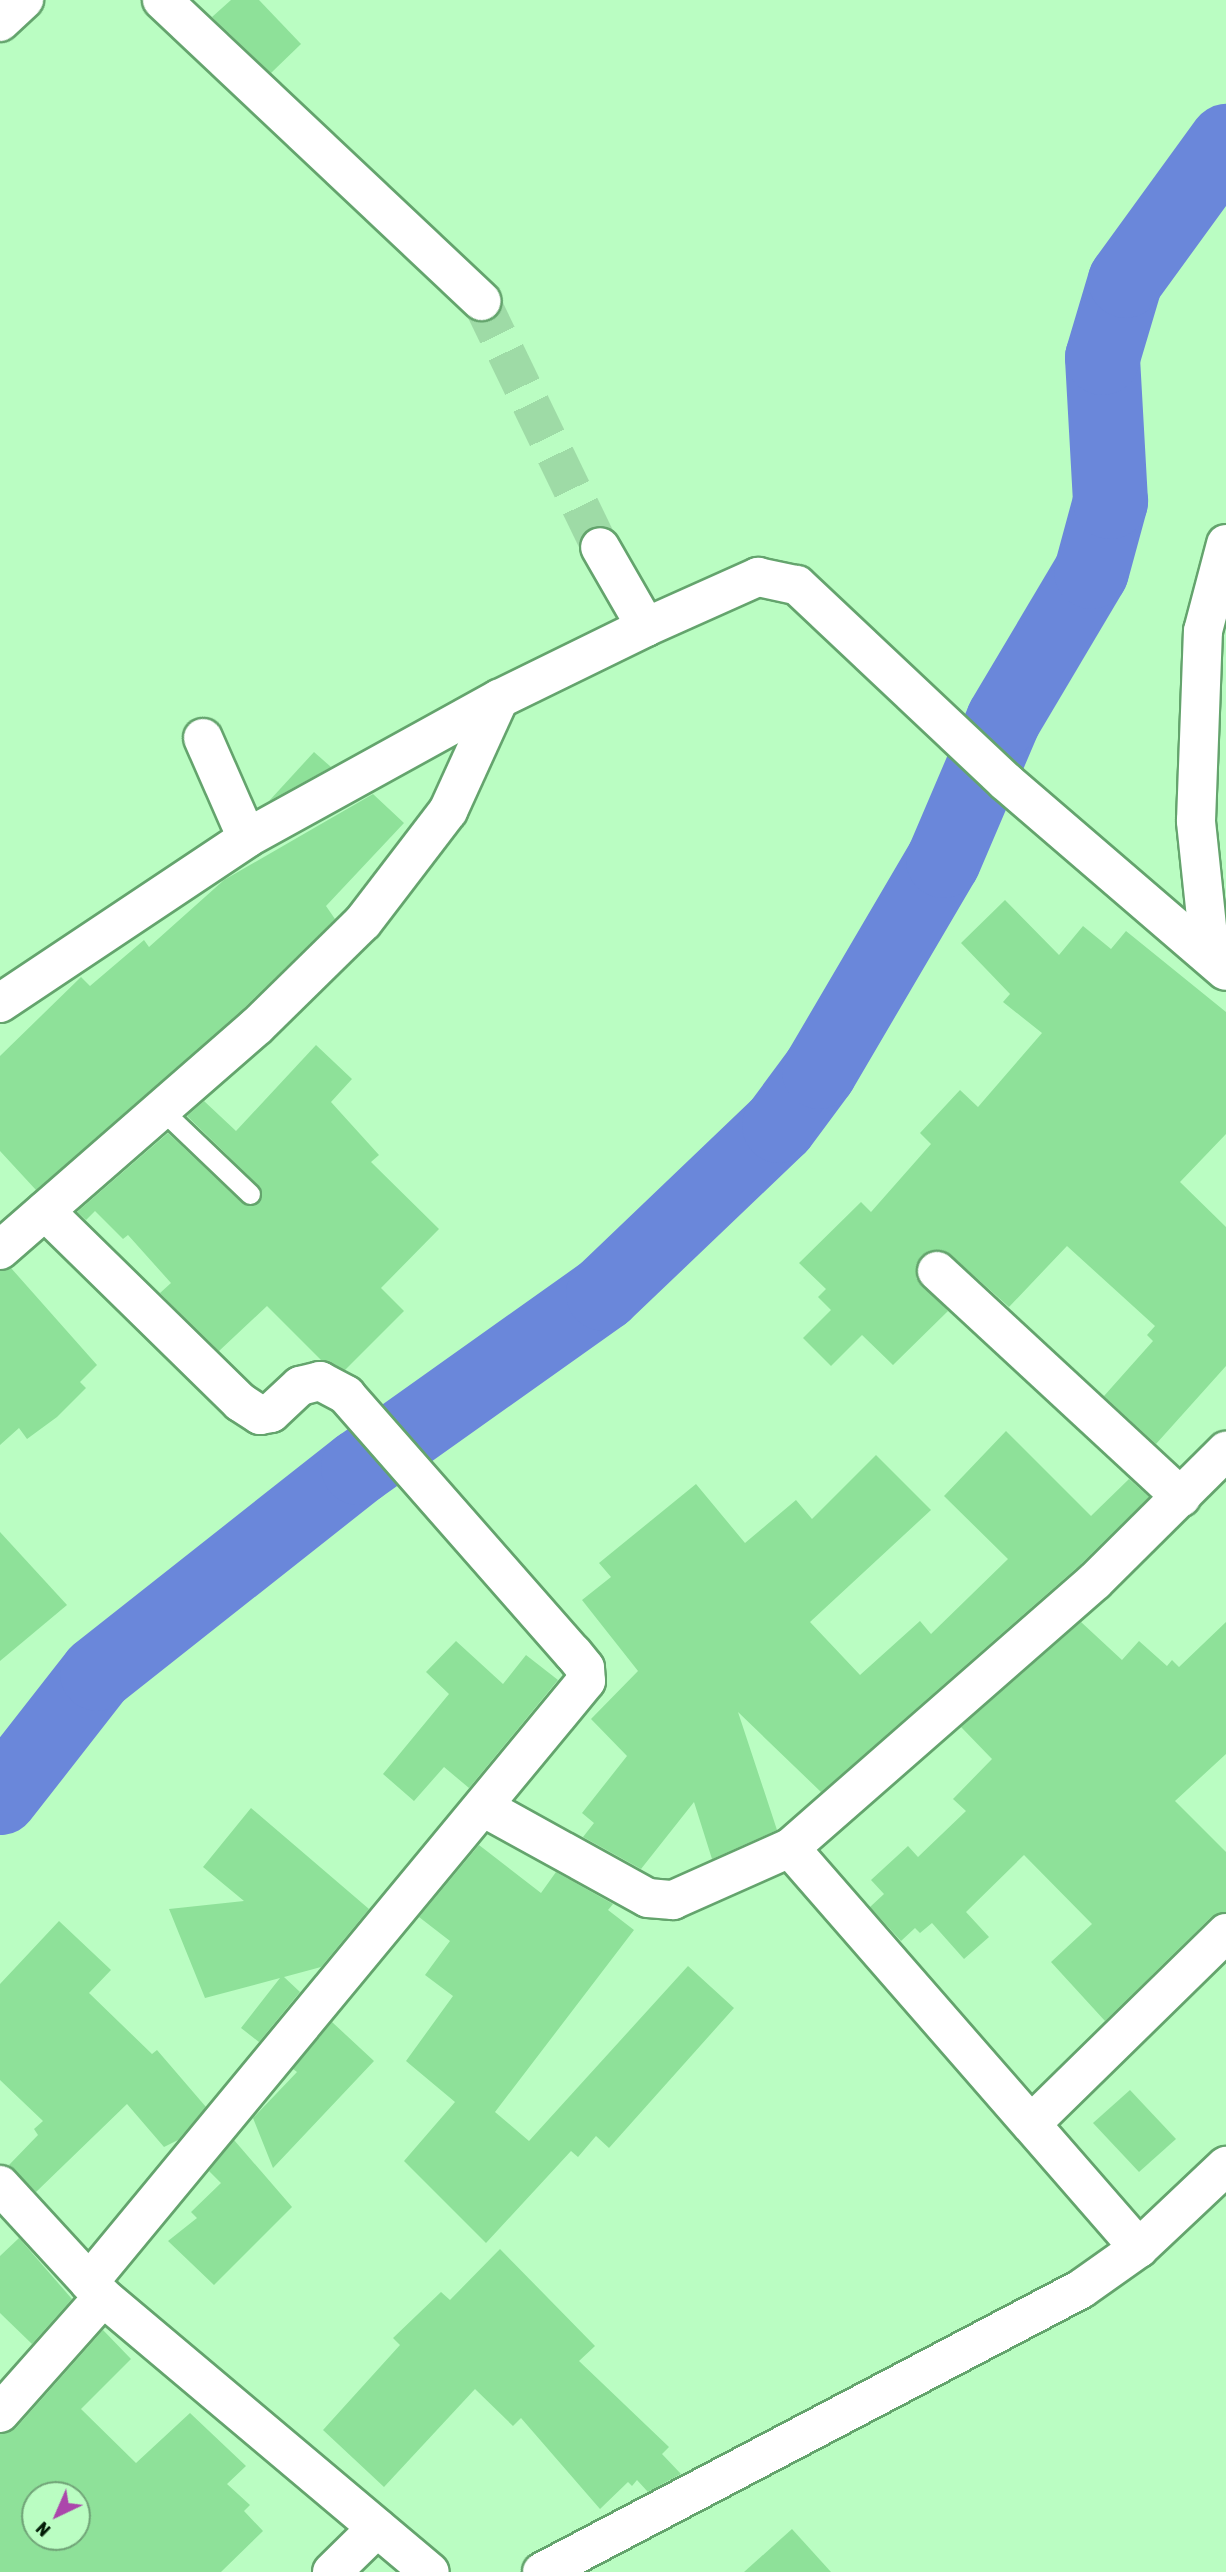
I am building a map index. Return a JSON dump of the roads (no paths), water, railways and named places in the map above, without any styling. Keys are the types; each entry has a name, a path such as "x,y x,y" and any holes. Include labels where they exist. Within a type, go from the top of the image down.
{"street":[{"path":"0,22 24,0"},
{"path":"162,0 481,300"},
{"path":"1218,963 1196,821 1203,631 1226,544"},
{"path":"600,547 646,627"},
{"path":"0,1003 247,838 499,699 646,627 758,577 797,585 1005,781 1218,963"},
{"path":"0,1250 257,1026 363,922 448,811 499,699"},
{"path":"203,738 247,838"},
{"path":"0,2413 96,2289 483,1807 580,1692 585,1668 346,1395 320,1381 300,1387 271,1413 260,1415 240,1402 45,1211"},
{"path":"937,1272 1181,1497"},
{"path":"483,1807 648,1898 673,1900 790,1848 1096,1581 1226,1451"},
{"path":"790,1848 1139,2248"},
{"path":"1031,2124 1226,1933"},
{"path":"542,2572 1081,2289 1139,2248 1226,2166"},
{"path":"0,2185 96,2289 430,2572"},
{"path":"332,2572 377,2528"}],"lane":[{"path":"161,1109 250,1194"}],"waterway":[{"path":"0,1797 97,1673 358,1467 603,1293 779,1125 819,1071 943,860 1003,719 1091,571 1110,501 1102,357 1125,280 1226,141"}],"tunnel":[{"path":"481,301 600,547"}]}
